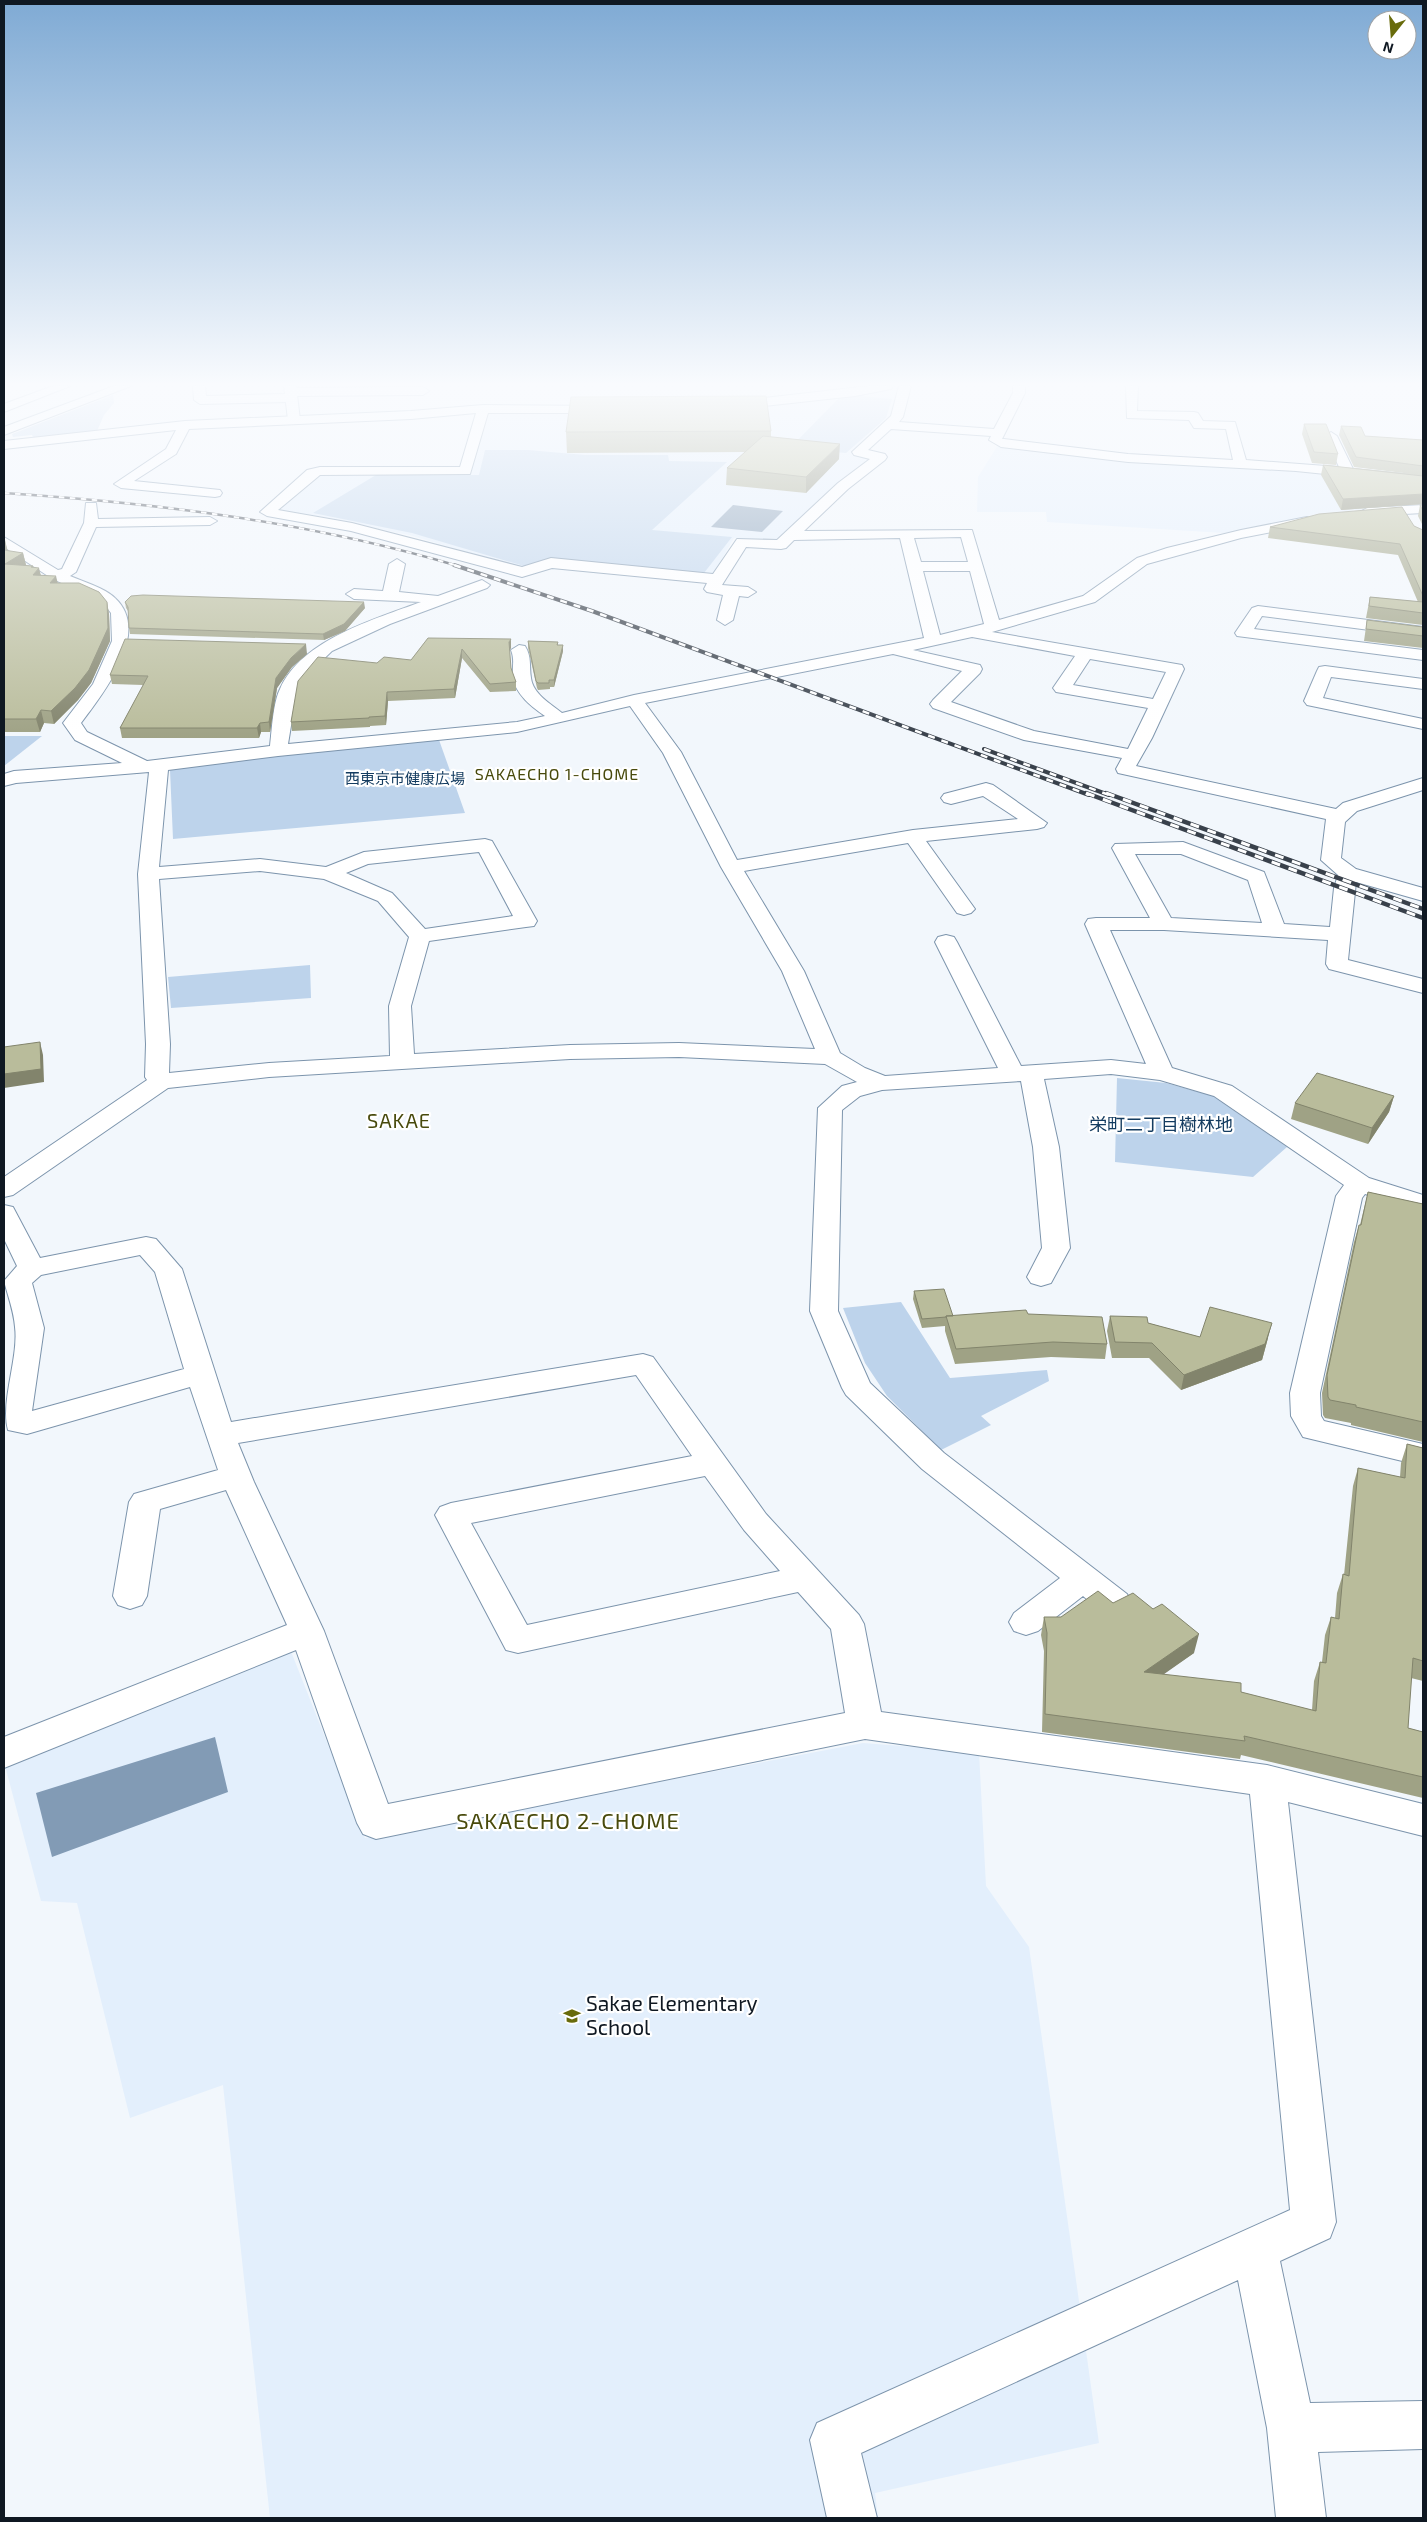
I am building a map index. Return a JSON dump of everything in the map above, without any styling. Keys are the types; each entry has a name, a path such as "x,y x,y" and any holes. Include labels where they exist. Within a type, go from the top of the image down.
{"street":[{"path":"56,575 68,572 91,523 91,504"},
{"path":"277,504 267,512 360,529 522,572 551,563 717,579"},
{"path":"725,620 740,592 712,589 742,542 781,545 793,536 825,504"},
{"path":"1351,514 1410,518 1423,509"},
{"path":"4,780 14,777 152,767 278,750 517,727 559,719 634,700 969,633 1090,598 1134,564 1172,551 1242,534 1325,518"},
{"path":"91,523 210,521"},
{"path":"793,536 967,533 993,626"},
{"path":"906,534 934,641"},
{"path":"4,542 56,575 109,600 119,613 120,641 100,685 72,723 81,736 152,767"},
{"path":"390,596 397,564"},
{"path":"914,567 977,566"},
{"path":"278,750 288,689 300,672 326,647 384,621 482,585"},
{"path":"354,594 444,599"},
{"path":"1423,632 1258,611 1243,633 1423,655"},
{"path":"969,633 1176,669 1125,769 1340,816"},
{"path":"120,641 139,642"},
{"path":"306,646 326,647"},
{"path":"520,650 524,661 521,676 524,687 559,719"},
{"path":"888,650 974,669 940,704 1030,736 1133,755"},
{"path":"1086,654 1062,688 1159,705"},
{"path":"1423,684 1325,671 1313,701 1423,724"},
{"path":"634,700 672,752 731,867 793,971 830,1057"},
{"path":"152,767 148,874 158,1044 157,1078 162,1081"},
{"path":"1422,892 1348,872 1331,860 1335,820 1350,807 1423,784"},
{"path":"731,867 913,836 1037,823 986,789 951,798"},
{"path":"913,836 964,909"},
{"path":"328,873 364,858 485,845 526,921 420,936"},
{"path":"1164,924 1122,848 1183,848 1257,876 1275,930"},
{"path":"148,874 260,865 328,873 384,897 420,936"},
{"path":"1348,872 1344,888 1337,964 1423,986"},
{"path":"1162,1073 1096,924 1164,924 1341,934"},
{"path":"402,1062 400,1006 420,936"},
{"path":"946,942 1022,1072 1046,1147 1056,1248 1041,1277"},
{"path":"4,1189 162,1081 269,1070 612,1051 752,1052 830,1057 856,1073 882,1083"},
{"path":"1115,1603 933,1461 857,1388 824,1311 830,1108 852,1091 882,1083 1111,1067 1162,1073 1223,1092 1360,1184 1423,1203"},
{"path":"1360,1184 1349,1196 1305,1393 1306,1416 1314,1429 1423,1455"},
{"path":"4,1213 32,1268"},
{"path":"201,1374 27,1423 19,1423 16,1417 30,1328 18,1281 32,1268 146,1245 168,1269 201,1374 220,1435 236,1476 307,1631 376,1823 864,1724 1267,1781 1423,1820"},
{"path":"220,1435 643,1364 755,1522 847,1624 864,1724"},
{"path":"713,1462 450,1515 518,1640 805,1578"},
{"path":"130,1596 145,1502 236,1476"},
{"path":"1026,1622 1084,1578"},
{"path":"4,1753 307,1631"},
{"path":"852,2518 834,2440 1314,2222 1267,1781"},
{"path":"1255,2248 1291,2428 1302,2518"},
{"path":"1291,2428 1423,2425"}],"shaded area":[{"path":"283,504 817,504 783,534 778,542 734,538 712,576 550,561 525,569 409,535 277,509"},
{"path":"977,504 1375,504 1380,509 1355,510 1224,533 1047,522 1046,512 977,512"},
{"path":"733,505 783,511 762,532 711,527"},
{"name":"Sakae Elementary School","path":"290,1649 365,1838 863,1743 979,1752 986,1886 1029,1947 1099,2443 875,2493 878,2518 270,2518 223,2085 130,2118 77,1903 41,1901 4,1762"},
{"path":"215,1737 228,1792 52,1857 36,1793"}],"green space":[{"path":"328,504 681,504 652,530 732,537 704,573 551,558 524,566 412,533 313,513"},
{"path":"4,736 42,736 4,766"},
{"name":"西東京市健康広場","path":"438,737 465,813 173,839 170,770 285,754"},
{"path":"310,965 311,998 171,1008 168,977"},
{"name":"栄町二丁目樹林地","path":"1117,1078 1166,1083 1213,1096 1287,1147 1253,1177 1115,1162"},
{"path":"901,1302 950,1378 1047,1370 1049,1381 981,1416 991,1425 941,1450 887,1396 865,1363 843,1308"}],"building":[{"path":"1402,507 1414,526 1423,530 1423,596 1400,544 1270,527 1319,514"},
{"path":"4,550 23,553 5,564 39,568 33,575 56,576 50,583 79,583 99,592 107,602 108,628 89,670 75,688 51,711 41,710 36,719 4,719"},
{"path":"131,596 364,602 344,624 323,634 129,628 128,607 125,602"},
{"path":"1370,597 1423,602 1423,613 1369,606"},
{"path":"1367,620 1423,627 1423,636 1366,629"},
{"path":"428,638 511,639 509,642 511,668 516,682 490,684 462,649 454,689 387,692 385,716 291,722 298,681 318,657 377,663 384,657 411,660"},
{"path":"125,639 306,644 291,658 276,678 269,722 260,723 257,728 120,728 148,676 110,675"},
{"path":"528,641 558,642 557,645 563,645 554,680 549,680 549,683 538,683 536,681"},
{"path":"40,1042 41,1069 4,1074 4,1047"},
{"path":"1317,1073 1394,1096 1372,1128 1295,1103"},
{"path":"1368,1192 1423,1204 1423,1422 1356,1407 1356,1405 1330,1400 1328,1397 1327,1375 1359,1225 1361,1225"},
{"path":"944,1289 953,1316 922,1319 914,1291"},
{"path":"1210,1307 1272,1323 1265,1344 1184,1375 1152,1343 1115,1342 1110,1316 1147,1317 1148,1323 1200,1337"},
{"path":"1026,1310 1028,1314 1102,1317 1107,1344 1053,1342 956,1349 946,1316"},
{"path":"1407,1444 1423,1448 1423,1661 1413,1658 1408,1728 1423,1732 1423,1777 1244,1736 1245,1741 1045,1714 1047,1633 1044,1617 1061,1617 1098,1591 1113,1603 1133,1593 1153,1609 1162,1604 1199,1634 1144,1672 1241,1683 1241,1692 1316,1711 1320,1662 1326,1663 1331,1617 1339,1619 1343,1574 1349,1576 1358,1468 1405,1478"}],"railway":[{"path":"133,504 290,526 346,537 458,566"},
{"path":"454,565 592,611 1089,795"},
{"path":"984,749 1109,795"},
{"path":"1086,793 1423,918"},
{"path":"1106,793 1423,909"}],"place":[{"name":"Sakae Elementary School","path":"572,2016"}],"district":[{"name":"SAKAECHO 1-CHOME","path":"557,774"},
{"name":"SAKAE","path":"399,1121"},
{"name":"SAKAECHO 2-CHOME","path":"568,1821"}]}
